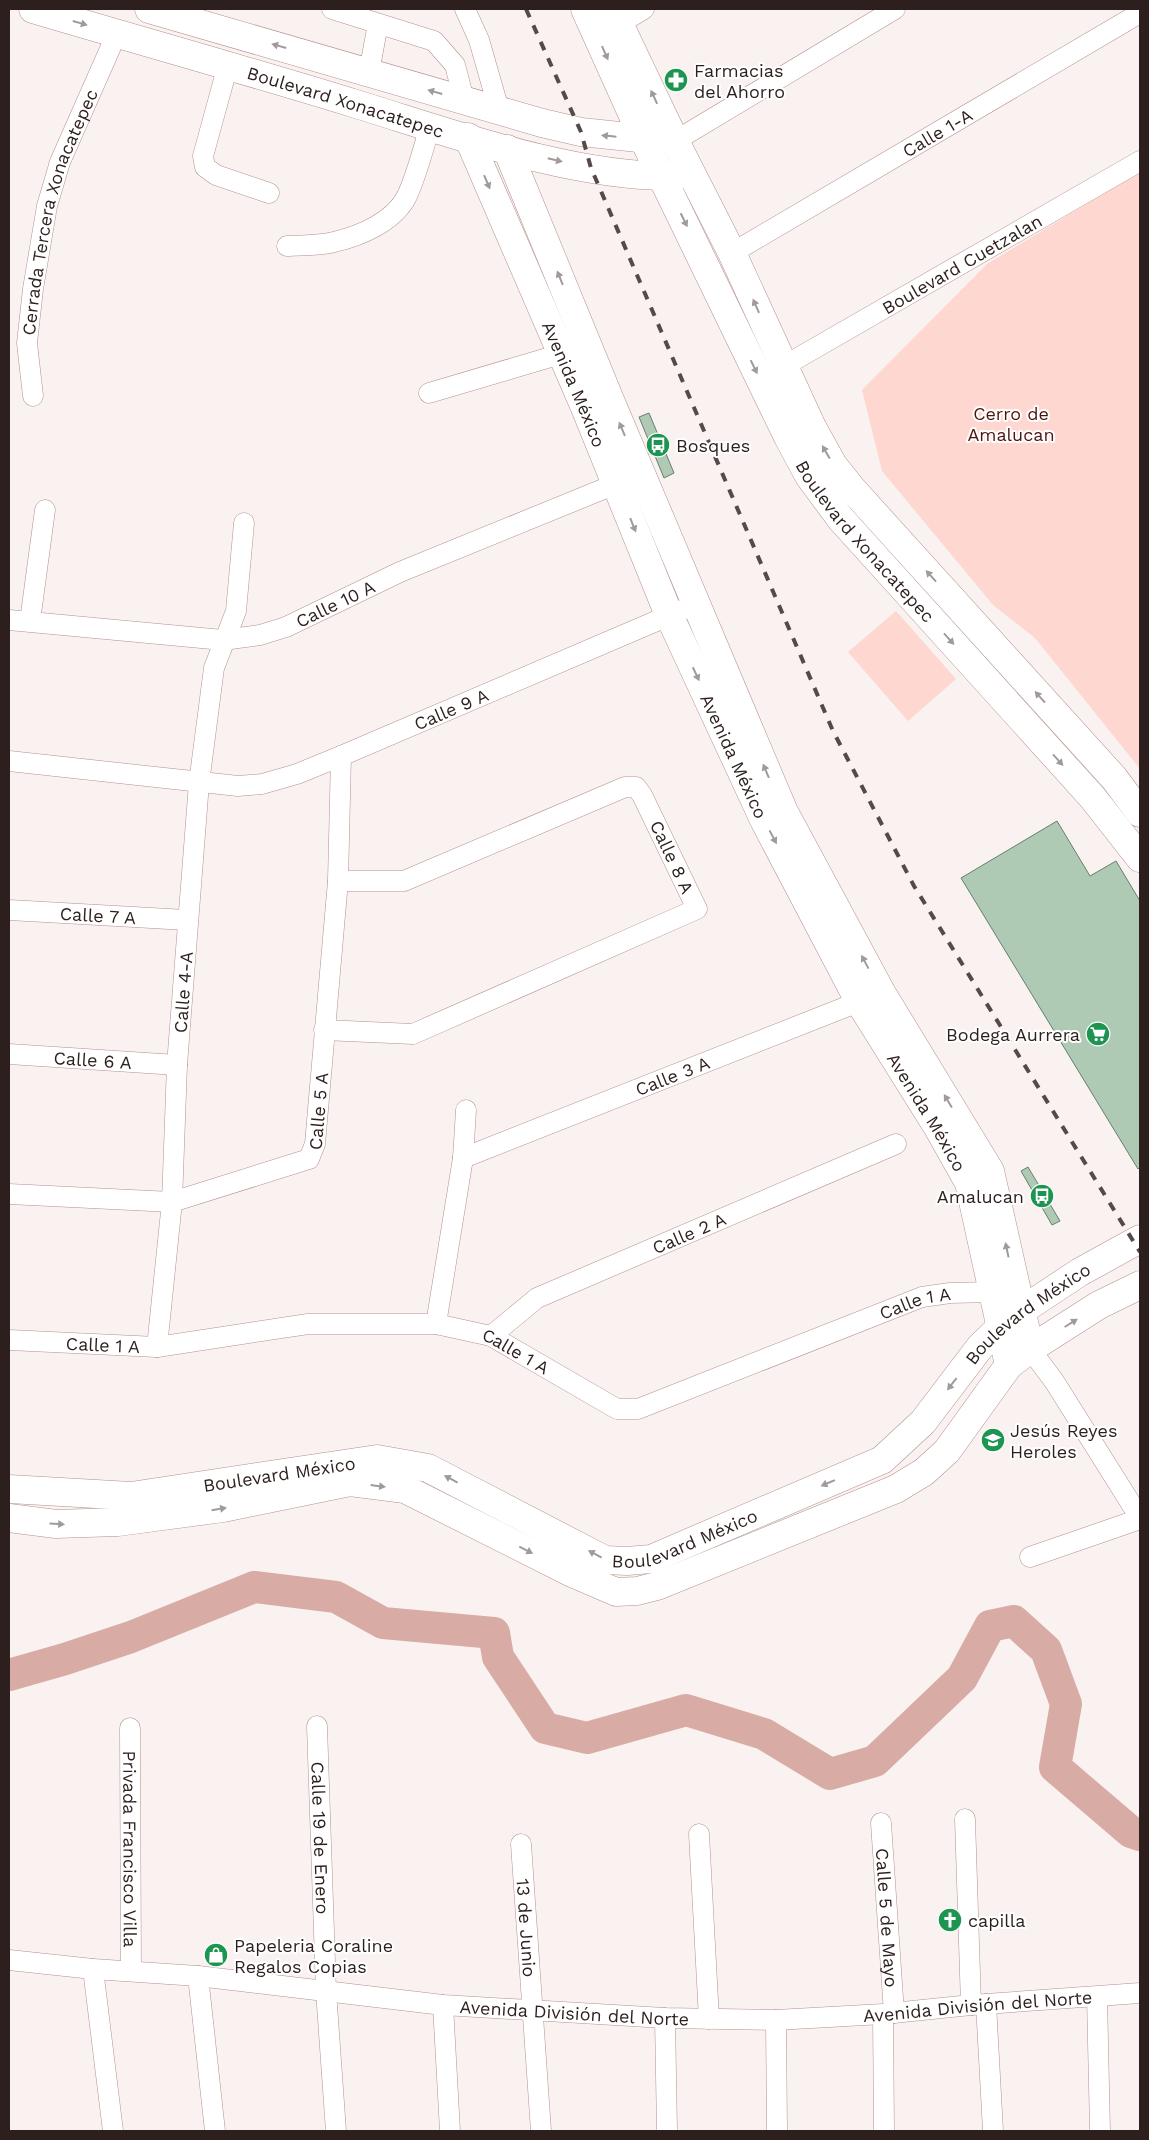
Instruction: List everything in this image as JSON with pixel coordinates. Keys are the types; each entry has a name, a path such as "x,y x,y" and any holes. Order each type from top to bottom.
{"street":[{"name":"Boulevard Xonacatepec","path":"33,9 507,148 591,168 662,176 692,176 732,253 812,427 834,465 853,490 1114,778 1140,813"},
{"name":"Boulevard Xonacatepec","path":"149,9 192,15 369,72 542,123 581,132 644,140 675,141"},
{"path":"332,9 434,42 456,64 464,100"},
{"path":"465,9 479,40 499,110"},
{"path":"585,9 662,176"},
{"path":"644,9 616,16 692,176"},
{"path":"675,141 895,9"},
{"name":"Calle 1-A","path":"732,253 1140,13"},
{"path":"369,72 378,24"},
{"name":"Cerrada Tercera Xonacatepec","path":"33,396 27,343 33,289 47,206 60,162 117,34"},
{"path":"228,65 203,156 205,167 216,175 269,193"},
{"path":"287,246 333,243 381,224 395,214 406,198 414,179 430,126"},
{"name":"Avenida México","path":"468,137 561,354 696,605 784,812 871,997 937,1126 969,1183 1009,1297 1020,1357"},
{"name":"Avenida México","path":"507,148 629,479 669,615 764,820 871,997"},
{"name":"Boulevard Cuetzalan","path":"784,366 1140,161"},
{"name":"Boulevard Xonacatepec","path":"662,176 788,437 810,476 840,518 1093,798 1140,858"},
{"path":"429,393 561,354"},
{"name":"Calle 10 A","path":"9,620 223,640 260,635 286,626 400,572 629,479"},
{"path":"30,621 44,510"},
{"name":"Calle 4-A","path":"157,1347 172,1202 177,1065 199,783 214,668 223,640 236,611 244,523"},
{"name":"Calle 9 A","path":"9,761 199,783 238,786 262,784 297,774 341,756 696,605"},
{"name":"Calle 5 A","path":"9,1194 172,1202 309,1159 315,1144 338,881 341,756"},
{"name":"Calle 8 A","path":"324,1030 413,1034 696,909 642,795 636,787 625,787 404,881 338,881"},
{"name":"Calle 7 A","path":"9,910 187,920"},
{"name":"Calle 3 A","path":"463,1158 871,997"},
{"name":"Calle 6 A","path":"9,1054 177,1065"},
{"path":"436,1324 463,1158 466,1110"},
{"name":"Calle 2 A","path":"491,1336 537,1298 896,1144"},
{"name":"Boulevard México","path":"1009,1297 1080,1272 1140,1238"},
{"name":"Boulevard México","path":"9,1518 56,1524 118,1522 223,1508 350,1482 405,1489 572,1573 616,1592 638,1590 657,1586 903,1485 924,1472 947,1451 1020,1357 1099,1305 1140,1285"},
{"name":"Calle 1 A","path":"9,1340 157,1347 308,1324 436,1324 491,1336 617,1408 638,1409 922,1297 950,1292 1009,1297"},
{"name":"Avenida México","path":"1009,1297 1000,1328 1020,1357"},
{"name":"Boulevard México","path":"9,1489 131,1496 377,1459 428,1468 605,1560 627,1562 651,1559 882,1460 923,1422 980,1347 1000,1328"},
{"path":"1020,1357 1054,1381 1140,1519 1030,1556"},
{"name":"Calle 19 de Enero","path":"317,1726 326,1991 336,2131"},
{"name":"Privada Francisco Villa","path":"130,1728 131,1970"},
{"path":"965,1819 979,2005 993,2131"},
{"name":"Calle 5 de Mayo","path":"881,1823 888,2014 884,2131"},
{"path":"699,1834 708,2019"},
{"name":"13 de Junio","path":"521,1844 542,2131"},
{"name":"Avenida División del Norte","path":"9,1960 93,1969 131,1970 198,1976 443,2005 665,2018 776,2020 888,2014 1140,1993"},
{"path":"93,1969 113,2131"},
{"path":"198,1976 215,2131"},
{"path":"1097,1997 1100,2131"},
{"path":"443,2005 450,2131"},
{"path":"665,2018 667,2131"},
{"path":"776,2020 777,2131"}],"green space":[{"name":"Cerro de Amalucan","path":"1140,172 1140,769 1035,638 993,605 882,471 862,390 987,264"},
{"path":"896,611 956,679 908,721 848,652"}],"building":[{"path":"649,413 674,473 664,478 639,417"},
{"name":"Bodega Aurrera","path":"1057,821 1090,876 1116,861 1140,901 1140,1167 1138,1169 961,878"},
{"path":"1028,1167 1060,1221 1052,1225 1021,1171"}],"waterway":[{"path":"9,1675 131,1637 254,1587 336,1597 383,1623 494,1633 498,1657 545,1728 587,1738 686,1710 764,1734 830,1774 875,1761 962,1678 990,1626 1014,1621 1046,1650 1066,1704 1055,1767 1131,1832 1140,1835"}],"railway":[{"path":"526,9 581,132 591,168 833,731 914,886 1140,1252"}],"place":[{"name":"Farmacias del Ahorro","path":"676,80"},
{"name":"Bosques","path":"658,445"},
{"name":"Bodega Aurrera","path":"1098,1034"},
{"name":"Amalucan","path":"1042,1196"},
{"name":"Jesús Reyes Heroles","path":"993,1440"},
{"name":"capilla","path":"950,1920"},
{"name":"Papeleria Coraline Regalos Copias","path":"216,1955"}]}
